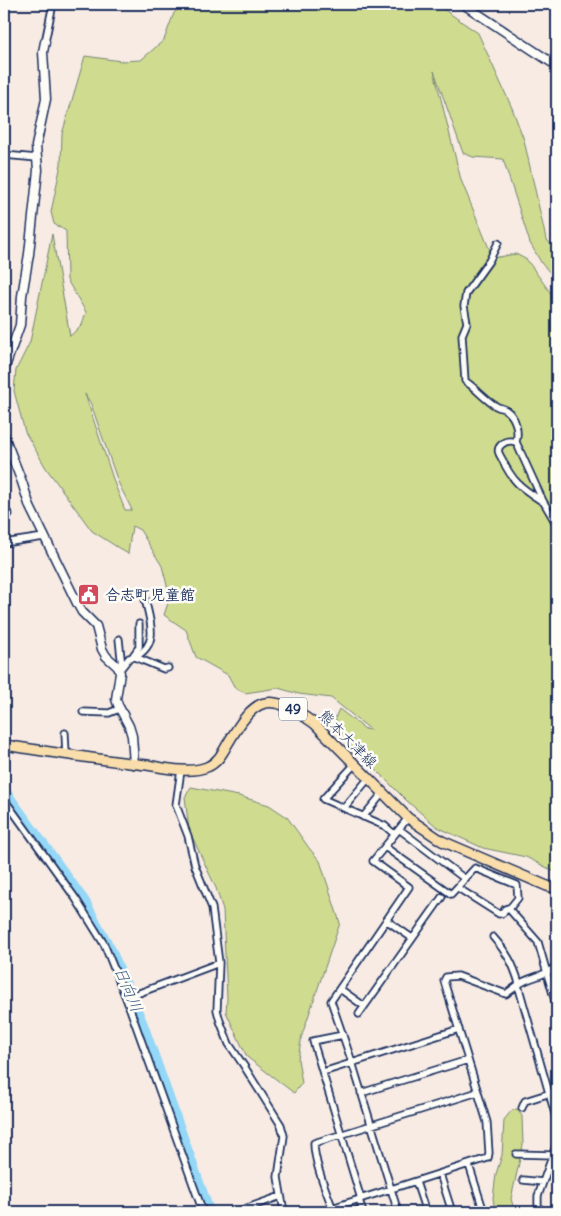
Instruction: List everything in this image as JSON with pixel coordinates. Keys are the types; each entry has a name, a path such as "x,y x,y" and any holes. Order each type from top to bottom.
{"main road":[{"name":"熊本大津線","path":"4,745 180,770 199,770 213,764 220,757 245,716 252,709 260,705 280,703 309,720 408,818 450,845 547,886 557,888"}],"street":[{"path":"4,370 20,325 38,170 36,146 46,99 43,52 53,4"},
{"path":"463,4 557,66"},
{"path":"4,155 37,158"},
{"path":"498,243 489,261 466,293 464,306 466,323 462,334 465,381 475,387 496,406 505,409 514,417 516,442 557,525"},
{"path":"4,436 30,507 79,608 96,626 102,649 106,656 121,668"},
{"path":"516,442 509,441 502,444 498,448 498,452 510,476 521,487 544,502"},
{"path":"4,543 44,537"},
{"path":"121,668 129,658 146,650 150,640 150,621 144,599"},
{"path":"134,657 139,646 139,624"},
{"path":"119,638 121,668 116,699 132,736 134,764"},
{"path":"134,657 164,669 168,668"},
{"path":"82,712 109,713 119,709"},
{"path":"65,733 66,754"},
{"path":"354,764 323,799 396,831 465,879"},
{"path":"180,770 176,805 188,836 195,866 212,908 219,963 217,1010 223,1032 229,1044 281,1125 284,1136 278,1177 284,1212"},
{"path":"344,808 368,779"},
{"path":"363,817 382,794"},
{"path":"4,799 76,898 104,944 126,998 203,1212"},
{"path":"398,1212 352,1062 331,1001 409,887 373,861 408,818"},
{"path":"385,846 450,894 458,888 475,868 517,885 518,898 509,909 505,909 499,914 458,888"},
{"path":"359,1014 442,897"},
{"path":"509,909 538,942 557,1008"},
{"path":"386,920 412,938"},
{"path":"493,937 507,953 514,965 557,1121"},
{"path":"126,998 219,963"},
{"path":"318,1212 333,1210 360,1199 488,1158 490,1153 487,1122 444,981 446,977 458,976 506,994 519,984 546,972 557,964"},
{"path":"340,989 364,1006"},
{"path":"323,1072 459,1029"},
{"path":"343,1035 313,1041 342,1134 363,1212"},
{"path":"361,1093 468,1060"},
{"path":"522,1108 525,1100 557,1091"},
{"path":"333,1210 314,1150 314,1143 478,1092"},
{"path":"538,1212 538,1196 557,1143"},
{"path":"516,1154 553,1155"},
{"path":"469,1165 484,1212"},
{"path":"440,1174 452,1212"},
{"path":"523,1180 543,1182"},
{"path":"416,1182 426,1212"},
{"path":"236,1212 281,1196"}],"green space":[{"path":"183,4 436,4 478,33 512,108 524,140 546,239 557,251 557,280 542,264 530,243 503,159 473,157 463,153 434,71 461,180 493,258 516,254 527,260 552,295 557,299 557,873 526,857 483,848 437,827 352,749 335,718 339,709 365,729 371,730 331,698 299,694 278,688 245,693 235,688 228,675 196,657 186,630 164,615 170,597 162,566 140,530 132,526 128,554 92,531 46,468 25,432 14,391 16,370 30,342 52,234 70,336 82,325 86,312 67,280 66,231 54,224 51,212 61,164 62,134 85,56 121,61 141,60 164,40 174,13","holes":["85,394 91,404 118,482 132,510 125,510"]},
{"path":"191,787 239,796 269,805 287,817 320,861 340,923 302,1035 298,1059 302,1083 294,1093 247,1057 226,1012 223,910 216,888 189,830 185,797"},
{"path":"517,1109 522,1116 523,1145 511,1199 515,1212 495,1212 493,1198 496,1174 502,1155 504,1120 512,1110"}],"waterway":[{"name":"日向川","path":"4,789 85,901 112,951 143,1023 210,1212"}],"place":[{"name":"合志町児童館","path":"89,595"}]}
